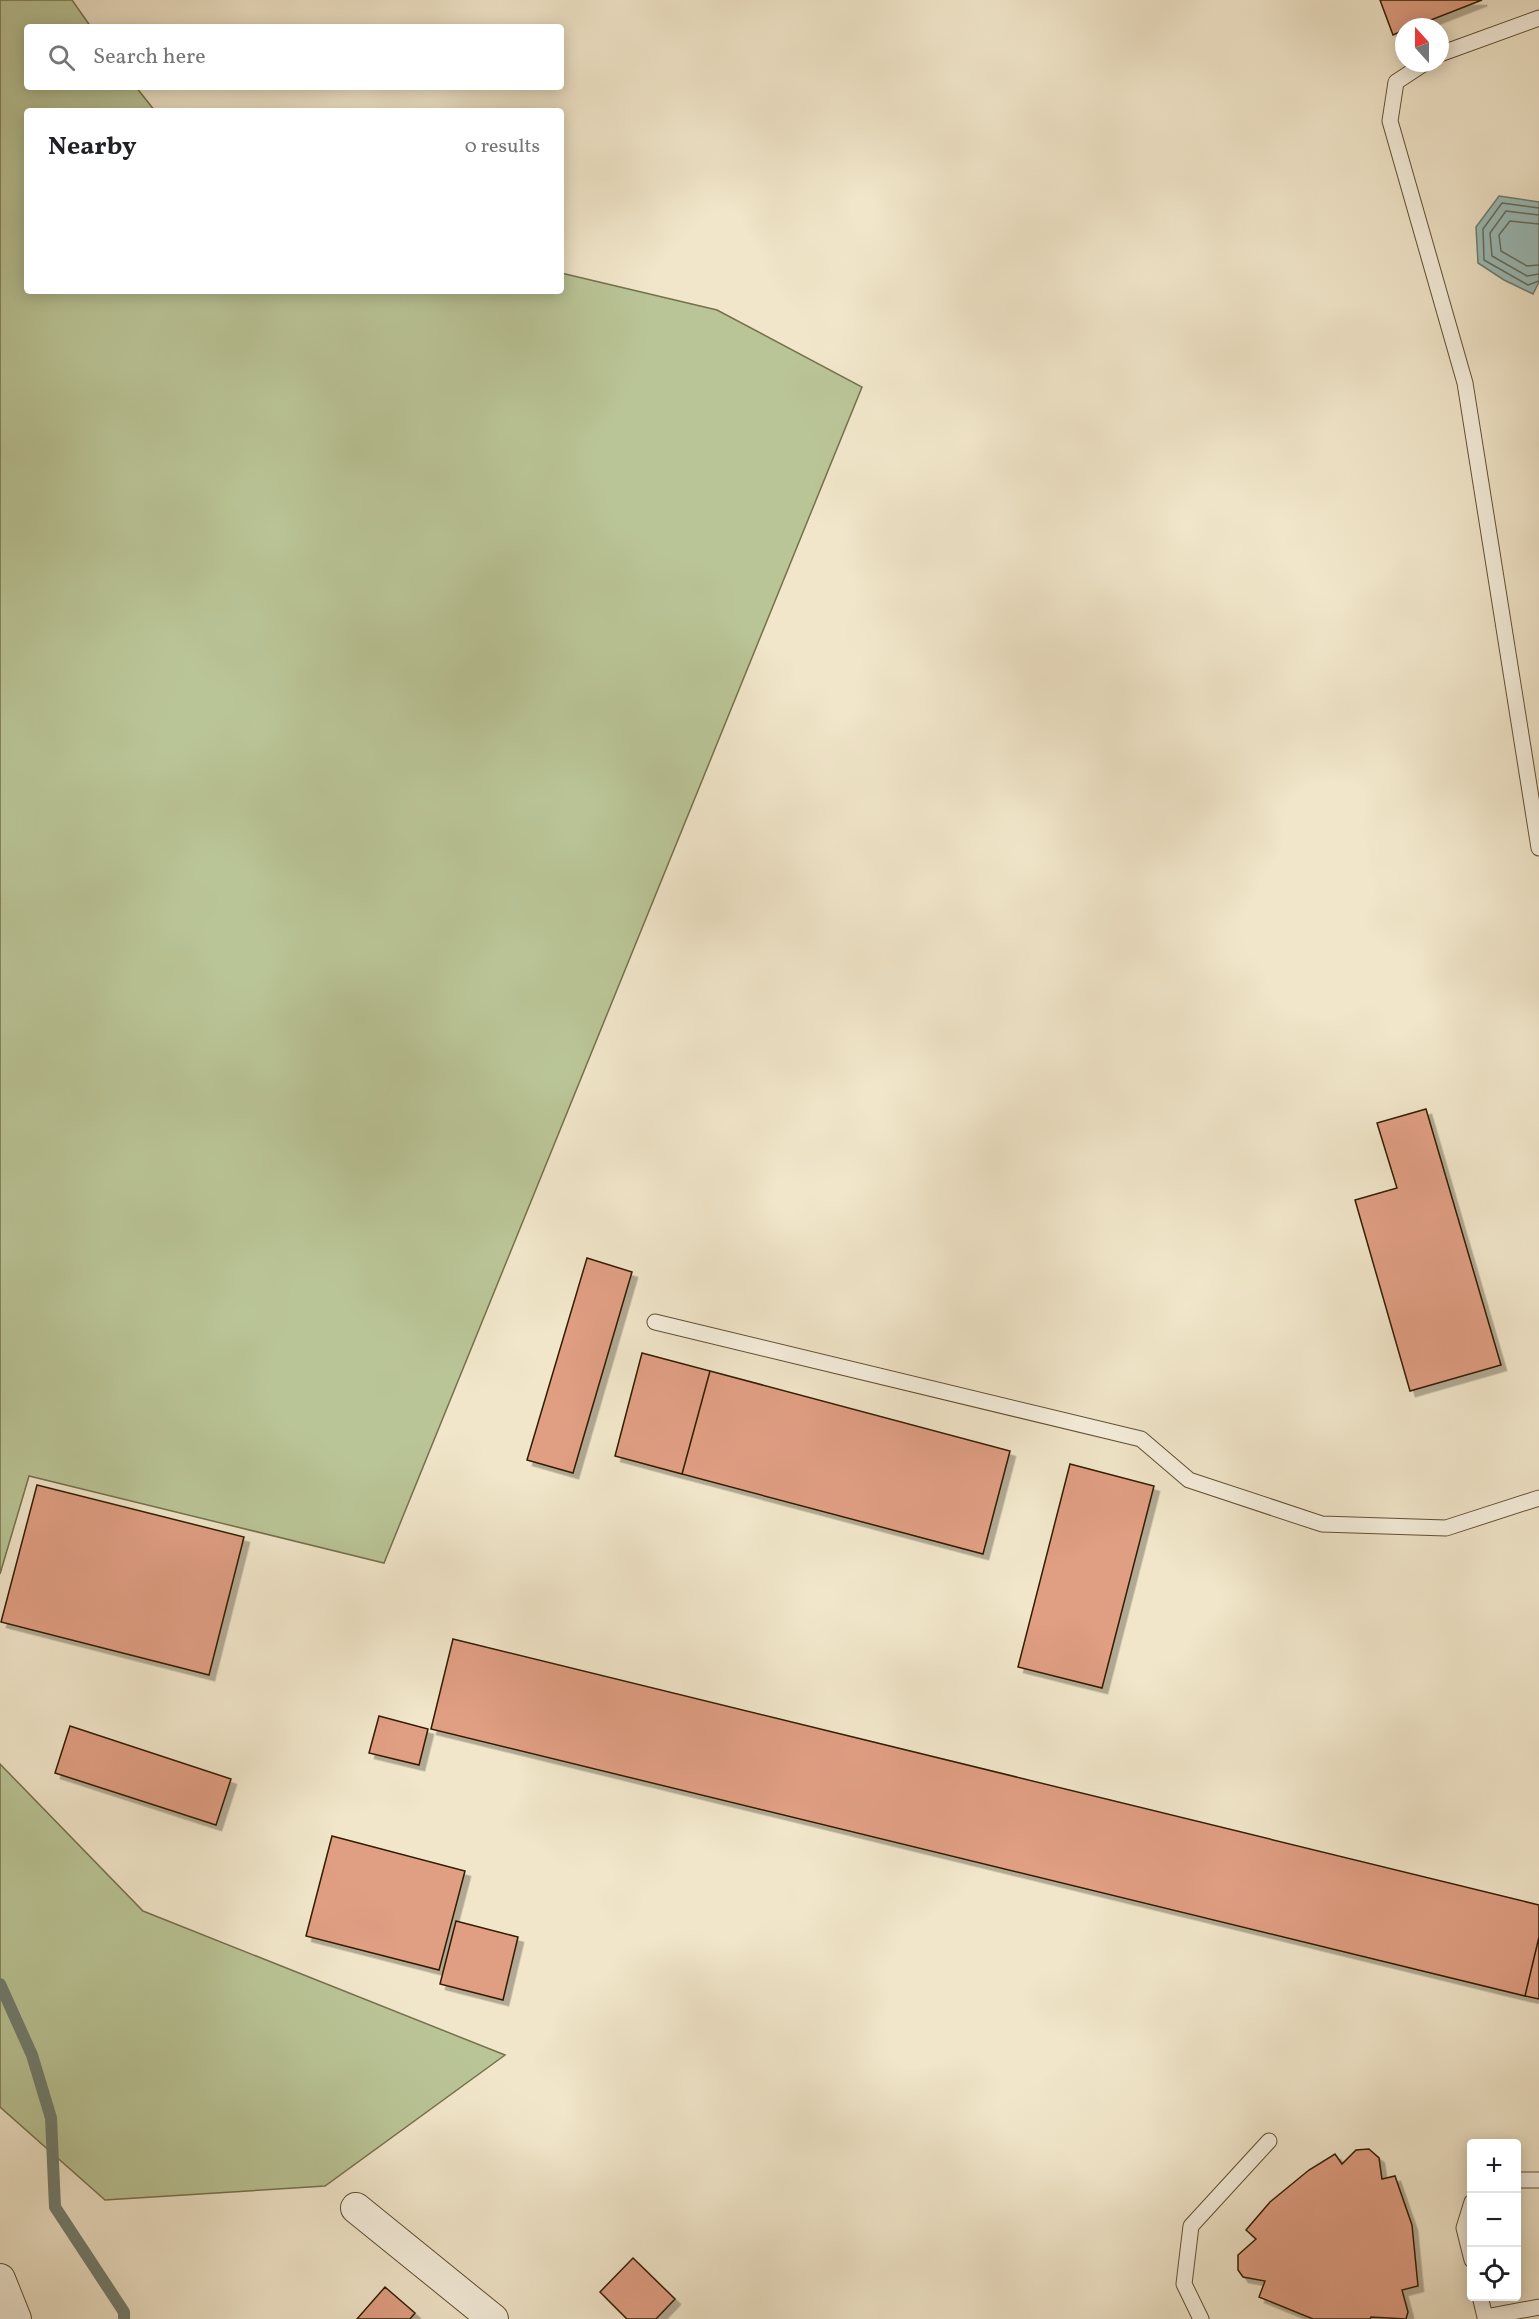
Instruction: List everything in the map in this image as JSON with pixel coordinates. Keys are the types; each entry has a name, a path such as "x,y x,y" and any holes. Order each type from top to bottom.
{"street":[{"path":"356,2208 493,2319"},
{"path":"0,2279 16,2319"}],"lane":[{"path":"1449,51 1539,18"},
{"path":"1411,72 1396,82 1390,121 1465,382 1539,848"},
{"path":"655,1322 1142,1439 1189,1480 1322,1524 1446,1528 1539,1498"},
{"path":"1201,2319 1184,2284 1191,2226 1269,2141"},
{"path":"1521,2180 1539,2180"},
{"path":"1467,2218 1464,2228 1467,2240"},
{"path":"1481,2301 1484,2318 1539,2307"}],"green space":[{"path":"0,0 72,0 89,24 24,24 24,90 138,90 153,108 24,108 24,294 564,294 564,274 717,310 862,387 384,1563 29,1476 0,1574"},
{"path":"0,1764 143,1911 505,2055 325,2186 105,2200 0,2107"}],"water":[{"path":"1499,196 1539,202 1539,282 1533,294 1504,280 1478,263 1476,227"}],"building":[{"path":"1380,0 1482,0 1436,18 1395,18 1395,34 1393,35"},
{"path":"1426,1109 1501,1365 1410,1391 1355,1200 1397,1188 1377,1123"},
{"path":"587,1258 632,1272 573,1473 527,1460"},
{"path":"642,1353 710,1371 682,1474 615,1456"},
{"path":"710,1371 1010,1451 983,1554 682,1474"},
{"path":"1070,1464 1154,1486 1102,1688 1018,1667"},
{"path":"37,1485 244,1537 209,1675 1,1622"},
{"path":"453,1639 1539,1905 1539,1937 1525,1996 431,1729"},
{"path":"379,1716 428,1729 419,1765 369,1753"},
{"path":"70,1726 231,1779 216,1825 55,1773"},
{"path":"332,1836 465,1871 439,1970 306,1936"},
{"path":"456,1921 518,1937 503,2000 440,1984"},
{"path":"1539,1937 1539,1999 1525,1996"},
{"path":"1369,2149 1379,2158 1382,2179 1395,2176 1412,2225 1418,2286 1402,2290 1408,2312 1406,2319 1371,2317 1370,2319 1313,2319 1259,2297 1265,2281 1243,2277 1238,2270 1238,2255 1256,2239 1246,2230 1270,2202 1309,2170 1335,2154 1342,2164 1356,2150"},
{"path":"633,2258 675,2299 656,2319 627,2319 600,2292"},
{"path":"385,2287 415,2313 410,2319 357,2319"}],"waterway":[{"path":"0,1984 32,2055 51,2118 55,2207 124,2312 124,2319"}]}
